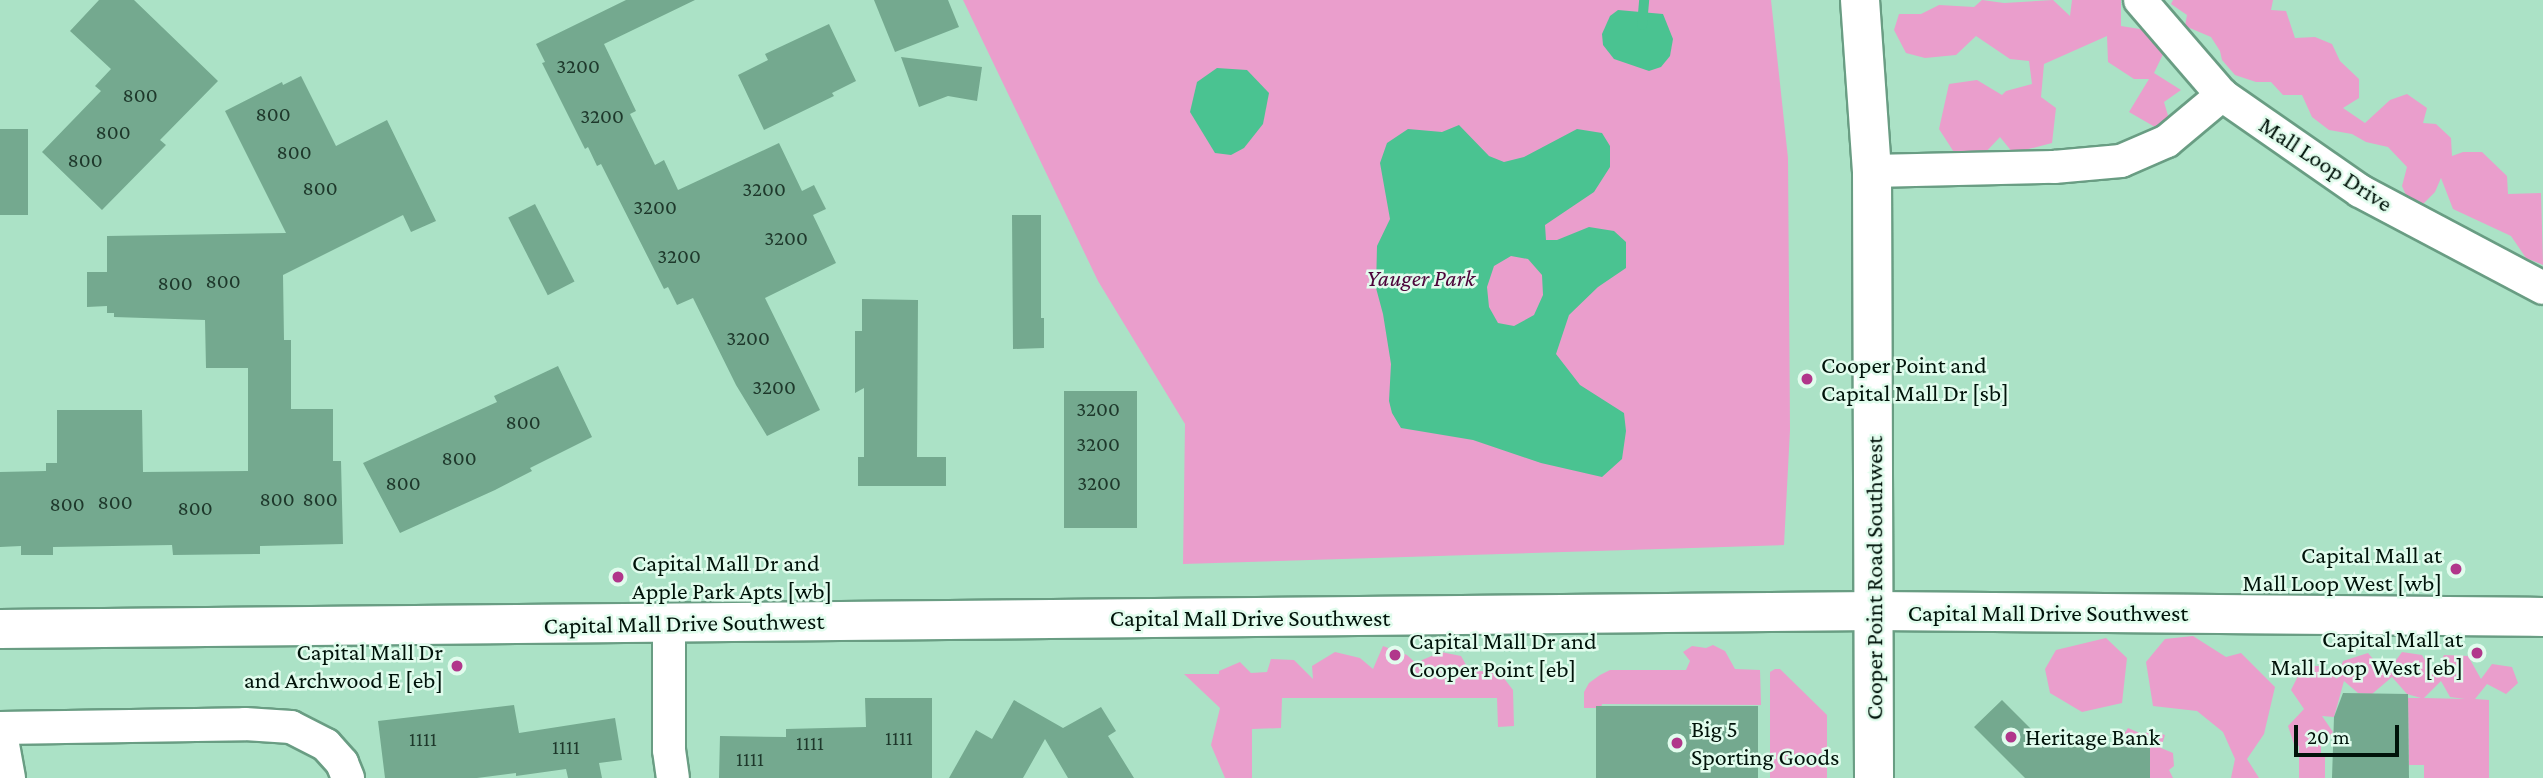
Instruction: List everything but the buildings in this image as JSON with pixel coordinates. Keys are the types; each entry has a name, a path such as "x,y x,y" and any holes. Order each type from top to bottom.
{"street":[{"name":"Cooper Point Road Southwest","path":"1860,0 1872,171 1874,778"},
{"name":"Mall Loop Drive","path":"2140,0 2222,95 2360,191 2543,288"},
{"path":"1872,171 2054,167 2121,161 2167,141 2222,95"},
{"name":"Capital Mall Drive Southwest","path":"0,629 1874,611 2543,617"},
{"path":"669,623 669,750 673,778"},
{"path":"9,778 0,728 245,724 291,727 326,745 342,763 348,778"}],"green space":[{"name":"Yauger Park","path":"963,0 1771,0 1788,158 1790,430 1784,545 1183,564 1185,424 1098,281"},
{"path":"1982,0 2004,3 2053,0 2070,16 2072,0 2121,0 2121,26 2146,30 2166,48 2154,73 2181,90 2164,102 2169,119 2155,127 2129,112 2149,79 2134,79 2108,62 2107,36 2044,64 2041,97 2056,108 2052,143 2013,153 2000,137 1982,156 1959,160 1939,129 1949,84 1977,80 2002,95 2006,91 2032,84 2029,61 2010,59 1976,36 1956,55 1925,58 1906,53 1894,30 1899,14 1921,14 1939,5 1974,7"},
{"path":"2173,0 2273,0 2271,10 2286,11 2295,38 2315,37 2332,44 2340,61 2359,79 2359,98 2343,108 2365,123 2390,100 2407,94 2427,108 2423,123 2436,124 2451,138 2452,156 2463,152 2482,152 2507,176 2508,194 2541,193 2543,265 2526,258 2511,236 2453,209 2441,178 2435,192 2422,205 2409,202 2402,186 2407,167 2388,147 2366,142 2352,134 2329,130 2312,117 2302,95 2283,95 2271,82 2256,82 2235,75 2222,60 2211,37 2185,26 2187,15 2171,4"},
{"path":"2193,636 2226,657 2241,653 2275,687 2264,734 2247,759 2259,778 2231,778 2235,759 2223,732 2197,711 2153,706 2146,662 2165,639"},
{"path":"2106,638 2127,658 2122,703 2082,712 2050,693 2045,669 2056,650"},
{"path":"1713,645 1725,651 1735,669 1760,670 1761,705 1602,704 1601,708 1584,708 1584,692 1589,683 1610,670 1686,670 1690,661 1683,652 1692,646 1706,648"},
{"path":"1383,646 1407,655 1419,666 1422,660 1441,652 1461,656 1469,670 1491,672 1503,677 1513,690 1514,726 1498,727 1497,698 1282,698 1281,728 1252,729 1252,778 1225,778 1211,745 1220,708 1184,674 1219,674 1219,671 1240,662 1251,673 1267,672 1271,659 1294,660 1313,679 1312,666 1335,652 1360,658 1373,669"},
{"path":"2402,652 2422,655 2434,676 2444,655 2468,656 2481,679 2492,664 2512,667 2518,683 2506,694 2487,684 2475,699 2489,700 2489,778 2424,778 2424,765 2409,765 2408,698 2421,698 2407,694 2392,677 2372,694 2358,693 2344,681 2334,717 2322,716 2333,732 2321,745 2321,754 2325,755 2325,778 2299,778 2299,746 2294,744 2288,726 2304,709 2291,690 2303,666 2321,666 2337,679 2343,661 2368,653 2386,674","holes":["2441,681 2450,697 2465,699 2424,698"]},
{"path":"1780,669 1827,715 1827,778 1770,778 1770,672"},
{"path":"2128,728 2142,734 2151,731 2165,735 2161,748 2173,753 2174,766 2169,770 2173,778 2150,778 2120,740"}],"shaded area":[{"path":"1618,10 1663,14 1673,39 1670,56 1661,67 1649,71 1614,59 1603,45 1602,34 1610,16"},
{"path":"1217,68 1247,70 1269,93 1263,124 1244,148 1231,155 1215,153 1190,112 1197,82"},
{"path":"1459,125 1489,156 1504,162 1524,157 1577,129 1602,133 1610,146 1610,167 1594,192 1545,225 1546,240 1557,240 1589,227 1614,231 1626,242 1626,268 1598,287 1569,315 1556,354 1580,385 1624,413 1626,431 1622,459 1602,477 1541,463 1473,440 1401,428 1392,413 1389,401 1391,364 1376,288 1377,246 1390,219 1380,163 1387,143 1408,129 1442,132","holes":["1511,256 1528,259 1542,275 1543,295 1534,315 1514,326 1498,323 1489,307 1487,287 1494,266"]}],"waterway":[{"path":"1642,25 1644,0"}],"place":[{"name":"Cooper Point and Capital Mall Dr [sb]","path":"1807,379"},
{"name":"Capital Mall at Mall Loop West [wb]","path":"2456,569"},
{"name":"Capital Mall Dr and Apple Park Apts [wb]","path":"618,577"},
{"name":"Capital Mall at Mall Loop West [eb]","path":"2477,653"},
{"name":"Capital Mall Dr and Cooper Point [eb]","path":"1395,655"},
{"name":"Capital Mall Dr and Archwood E [eb]","path":"457,666"},
{"name":"Heritage Bank","path":"2011,737"},
{"name":"Big 5 Sporting Goods","path":"1677,743"}]}
